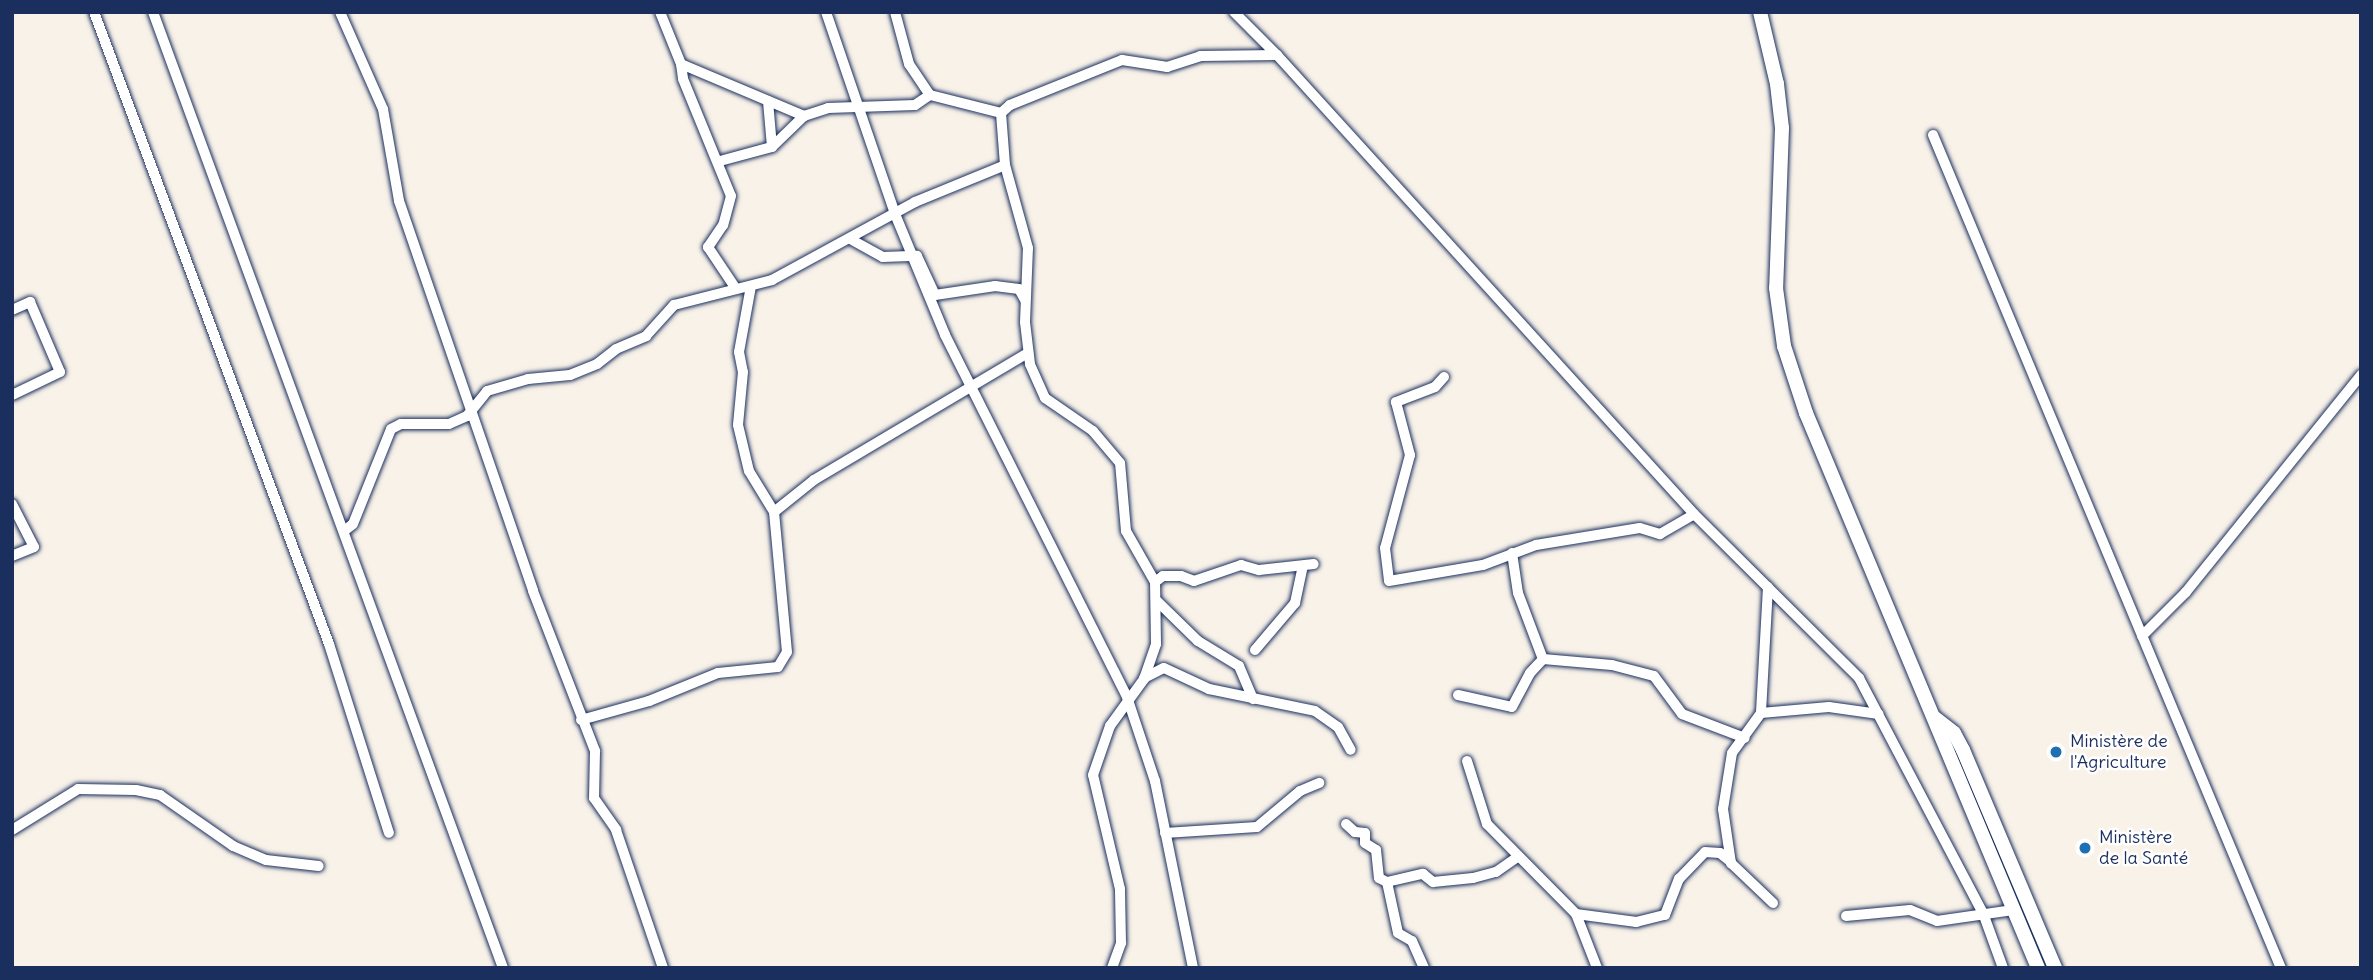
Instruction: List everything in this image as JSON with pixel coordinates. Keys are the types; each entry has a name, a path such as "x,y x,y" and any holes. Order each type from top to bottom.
{"main road":[{"path":"1760,12 1777,84 1782,128 1776,288 1784,346 1806,414 2038,968"},
{"path":"1934,717 1954,733 1963,750 2055,968"}],"street":[{"path":"94,12 330,643 389,833"},
{"path":"153,12 503,968"},
{"path":"340,12 383,109 399,201 473,408 533,592 595,751 594,798 616,830 663,968"},
{"path":"660,12 681,64 690,99 720,162 731,196 723,225 708,247 736,289"},
{"path":"826,12 895,214 969,387 1127,697 1155,782 1193,968"},
{"path":"895,12 909,64 930,94 1001,113"},
{"path":"1234,12 1278,55 1694,514 1859,678 1983,913 2003,968"},
{"path":"1001,113 1010,105 1122,60 1167,67 1200,56 1278,55"},
{"path":"681,64 804,116 859,106 915,104 930,94"},
{"path":"768,101 772,147"},
{"path":"1001,113 1005,165 1027,239 1028,353 1040,392 1093,431 1120,463 1126,531 1155,582 1156,644 1144,679"},
{"path":"720,162 772,147 804,116"},
{"path":"1933,135 2281,968"},
{"path":"344,531 353,524 391,429 401,424 449,424 473,408 487,391 528,379 570,375 597,364 646,336 674,305 751,286 852,240 895,214 1005,165"},
{"path":"852,240 883,257 911,254 921,260 934,295 995,286 1019,289 1026,300"},
{"path":"581,720 649,701 718,673 778,667 787,652 774,512 749,471 737,425 743,372 739,352 751,286"},
{"path":"12,310 30,302 60,372 12,394"},
{"path":"774,512 814,480 1028,353"},
{"path":"2142,636 2186,592 2361,375"},
{"path":"1444,377 1435,387 1396,402 1409,456 1385,548 1389,581 1483,565 1536,545 1640,528 1660,534 1694,514"},
{"path":"12,504 34,547 12,556"},
{"path":"1512,554 1518,593 1544,659"},
{"path":"1155,582 1172,576 1194,581 1241,565 1259,570 1314,564"},
{"path":"1255,650 1295,603 1303,566"},
{"path":"1731,863 1723,809 1732,753 1761,713 1768,587"},
{"path":"1157,601 1198,641 1239,666 1253,699"},
{"path":"1458,695 1512,707 1530,673 1544,659"},
{"path":"1544,659 1612,665 1654,676 1682,714 1745,738"},
{"path":"1112,968 1121,943 1121,889 1093,775 1101,745 1127,697 1144,679 1164,668 1189,682 1253,699 1315,711 1338,727 1351,750"},
{"path":"1761,713 1829,707 1880,714"},
{"path":"1467,761 1487,824 1516,858 1576,914 1597,968"},
{"path":"1166,833 1257,827 1300,791 1319,783"},
{"path":"12,830 78,789 136,790 160,795 233,846 266,860 319,866"},
{"path":"1346,824 1355,832 1365,833 1365,843 1376,850 1379,878 1387,882 1423,874 1433,882 1473,878 1496,872 1516,858"},
{"path":"1576,914 1636,922 1665,915 1679,880 1705,852 1720,853 1773,903"},
{"path":"1387,882 1398,933 1412,941 1424,968"},
{"path":"1846,916 1910,910 1937,920 2013,910"}],"place":[{"name":"Ministère de l'Agriculture","path":"2056,752"},
{"name":"Ministère de la Santé","path":"2085,848"}]}
